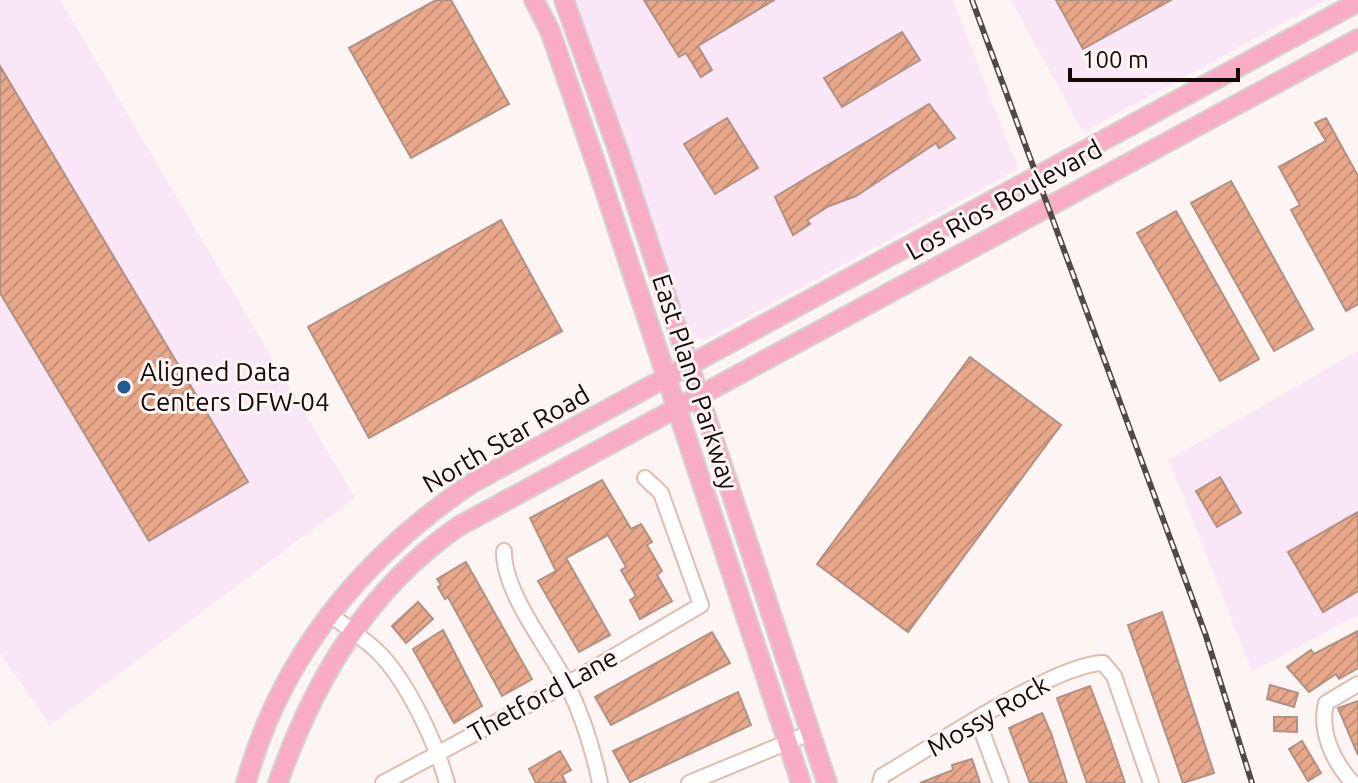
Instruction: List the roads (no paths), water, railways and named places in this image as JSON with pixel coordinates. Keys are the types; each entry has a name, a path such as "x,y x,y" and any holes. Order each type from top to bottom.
{"main road":[{"name":"East Plano Parkway","path":"534,0 550,31 595,161 801,783"},
{"name":"East Plano Parkway","path":"564,0 619,153 827,783"},
{"name":"Los Rios Boulevard","path":"690,367 1217,78 1355,10"},
{"name":"Los Rios Boulevard","path":"676,408 1358,39"},
{"path":"1217,78 1232,105"},
{"path":"595,161 619,153"},
{"path":"872,266 886,295"},
{"name":"North Star Road","path":"246,783 289,675 329,614 372,563 442,503 472,483 690,367"},
{"name":"North Star Road","path":"278,783 325,672 353,631 406,569 459,526 676,408"},
{"path":"442,503 459,526"},
{"path":"729,566 752,558"}],"street":[{"name":"Thetford Lane","path":"383,783 567,684 701,605 661,493 645,478"},
{"path":"504,551 507,578 567,684 591,742 600,783"},
{"path":"329,614 353,631 393,670 438,753 447,783"},
{"name":"Mossy Rock","path":"880,783 882,776 1048,680 1088,663 1103,663 1114,676 1151,783"},
{"path":"1353,783 1327,740 1323,715 1326,703 1358,684"},
{"path":"978,721 1001,783"},
{"path":"689,783 810,733"}],"railway":[{"path":"972,0 1206,636 1252,783"}],"place":[{"name":"Aligned Data Centers DFW-04","path":"124,387"}]}
